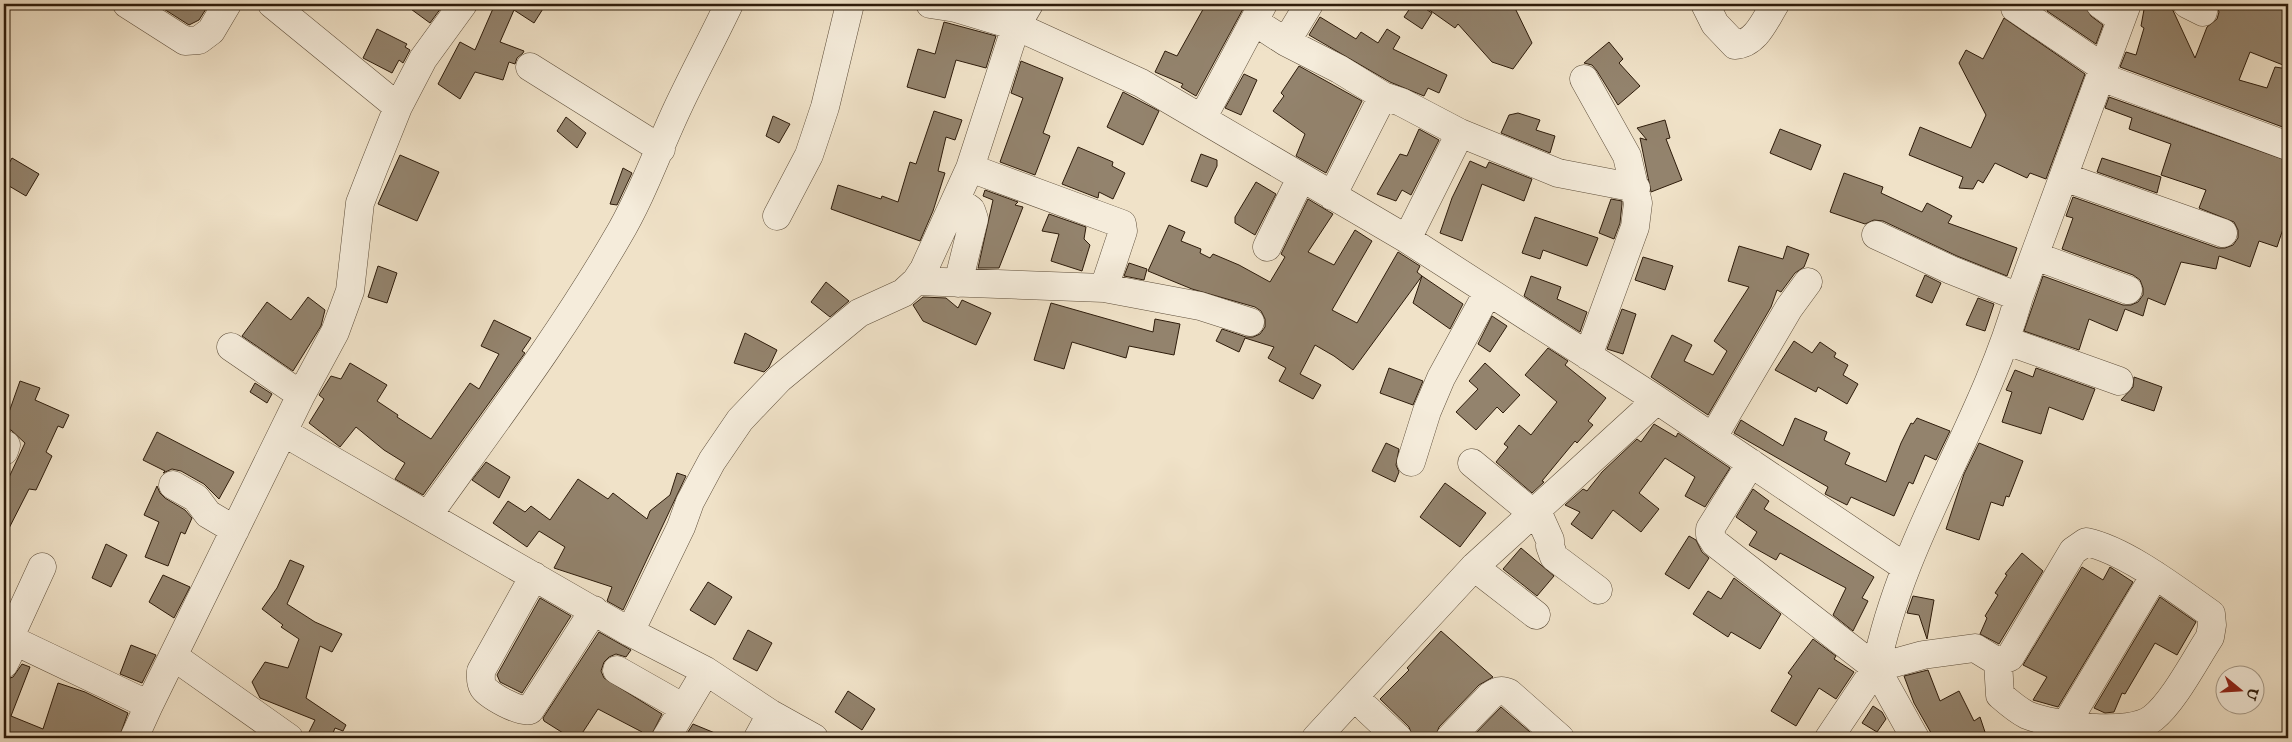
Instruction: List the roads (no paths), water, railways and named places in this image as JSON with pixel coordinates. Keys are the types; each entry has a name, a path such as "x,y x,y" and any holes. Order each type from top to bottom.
{"street":[{"path":"127,4 184,41 199,40 211,31 227,4"},
{"path":"272,4 398,107"},
{"path":"134,738 148,705 234,530 301,395 335,332 350,291 360,202 398,107 423,59 463,4"},
{"path":"429,514 590,282 634,206 678,107 729,4"},
{"path":"777,216 809,155 820,123 850,4"},
{"path":"930,4 1023,15 1407,239 1657,400 1905,567"},
{"path":"1286,42 1308,4"},
{"path":"1705,4 1715,24 1735,45 1745,44 1753,38 1775,4"},
{"path":"2015,8 2103,72 2288,146"},
{"path":"1829,738 1876,668 1884,630 1905,567 2007,341 2019,297 2103,72 2116,9"},
{"path":"1202,119 1259,13 1286,42 1339,69 1383,96 1401,102 1460,133 1558,173 1636,188"},
{"path":"630,632 681,527 690,502 712,461 740,420 778,378 859,313 902,293 916,281 924,269 970,168 1023,15"},
{"path":"530,67 661,148"},
{"path":"1584,79 1627,156 1638,203 1635,227 1588,356"},
{"path":"1332,196 1383,96"},
{"path":"1407,239 1460,133"},
{"path":"970,168 1122,224 1123,231 1104,288"},
{"path":"2064,177 2223,232"},
{"path":"1267,247 1301,178"},
{"path":"956,199 971,210 974,218 958,282"},
{"path":"1876,235 1951,270 2019,297"},
{"path":"2035,256 2128,290"},
{"path":"916,281 1104,288 1200,306 1250,322"},
{"path":"1713,438 1789,308 1808,282"},
{"path":"1411,462 1427,410 1441,378 1488,292"},
{"path":"2007,341 2119,381"},
{"path":"231,347 301,395"},
{"path":"1316,738 1474,567 1657,400"},
{"path":"283,432 429,514 630,632 706,671 771,714 814,738"},
{"path":"1472,462 1541,520 1554,557 1598,590"},
{"path":"1751,463 1710,529 1710,536 1715,543 1876,668 1915,738"},
{"path":"173,485 196,498 208,514 234,530"},
{"path":"1876,668 1923,655 1975,648 1984,651 1998,662 2000,695 2026,714 2066,724 2113,728 2146,723 2162,710 2210,637 2211,614 2155,574 2098,545 2086,542 2073,551 2010,657 1998,662"},
{"path":"42,567 8,645 148,705"},
{"path":"1474,567 1536,615"},
{"path":"2066,724 2155,574"},
{"path":"534,576 481,671 480,682 484,689 503,702 525,711 530,710 594,610"},
{"path":"1340,738 1420,650"},
{"path":"173,656 289,738"},
{"path":"616,670 684,708"},
{"path":"666,738 706,671"},
{"path":"1450,738 1490,696 1497,691 1503,690 1509,693 1560,738"},
{"path":"1366,709 1398,738"},
{"path":"758,738 771,714"}]}
